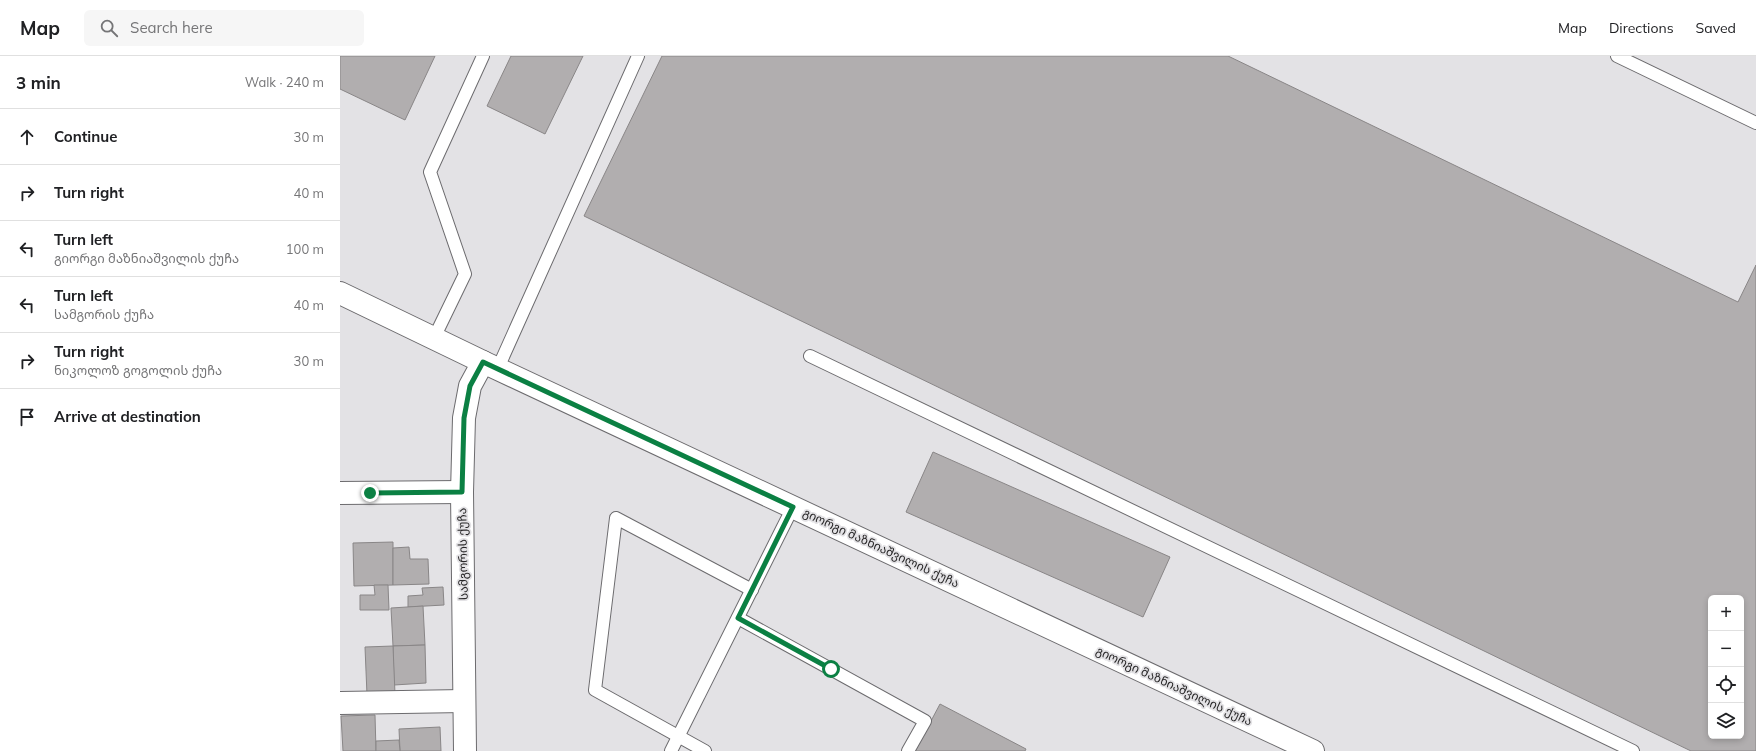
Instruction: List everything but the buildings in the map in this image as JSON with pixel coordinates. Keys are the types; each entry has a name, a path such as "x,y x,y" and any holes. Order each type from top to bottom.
{"street":[{"name":"გიორგი მაზნიაშვილის ქუჩა","path":"340,293 1313,751"},
{"name":"სამგორის ქუჩა","path":"465,751 462,492 464,418 470,386 491,365"},
{"path":"340,493 462,492"},
{"path":"340,703 464,701"}],"lane":[{"path":"434,338 465,274 430,172 483,56"},
{"path":"491,365 638,56"},
{"path":"1617,56 1756,123"},
{"path":"810,356 1633,751"},
{"path":"671,751 793,507"},
{"path":"705,751 595,690 616,518 752,590"},
{"path":"738,618 925,721 908,751"}],"route":[{"path":"370,493 462,492 464,418 470,386 483,362 512,374 793,507 738,618 831,669"}]}
